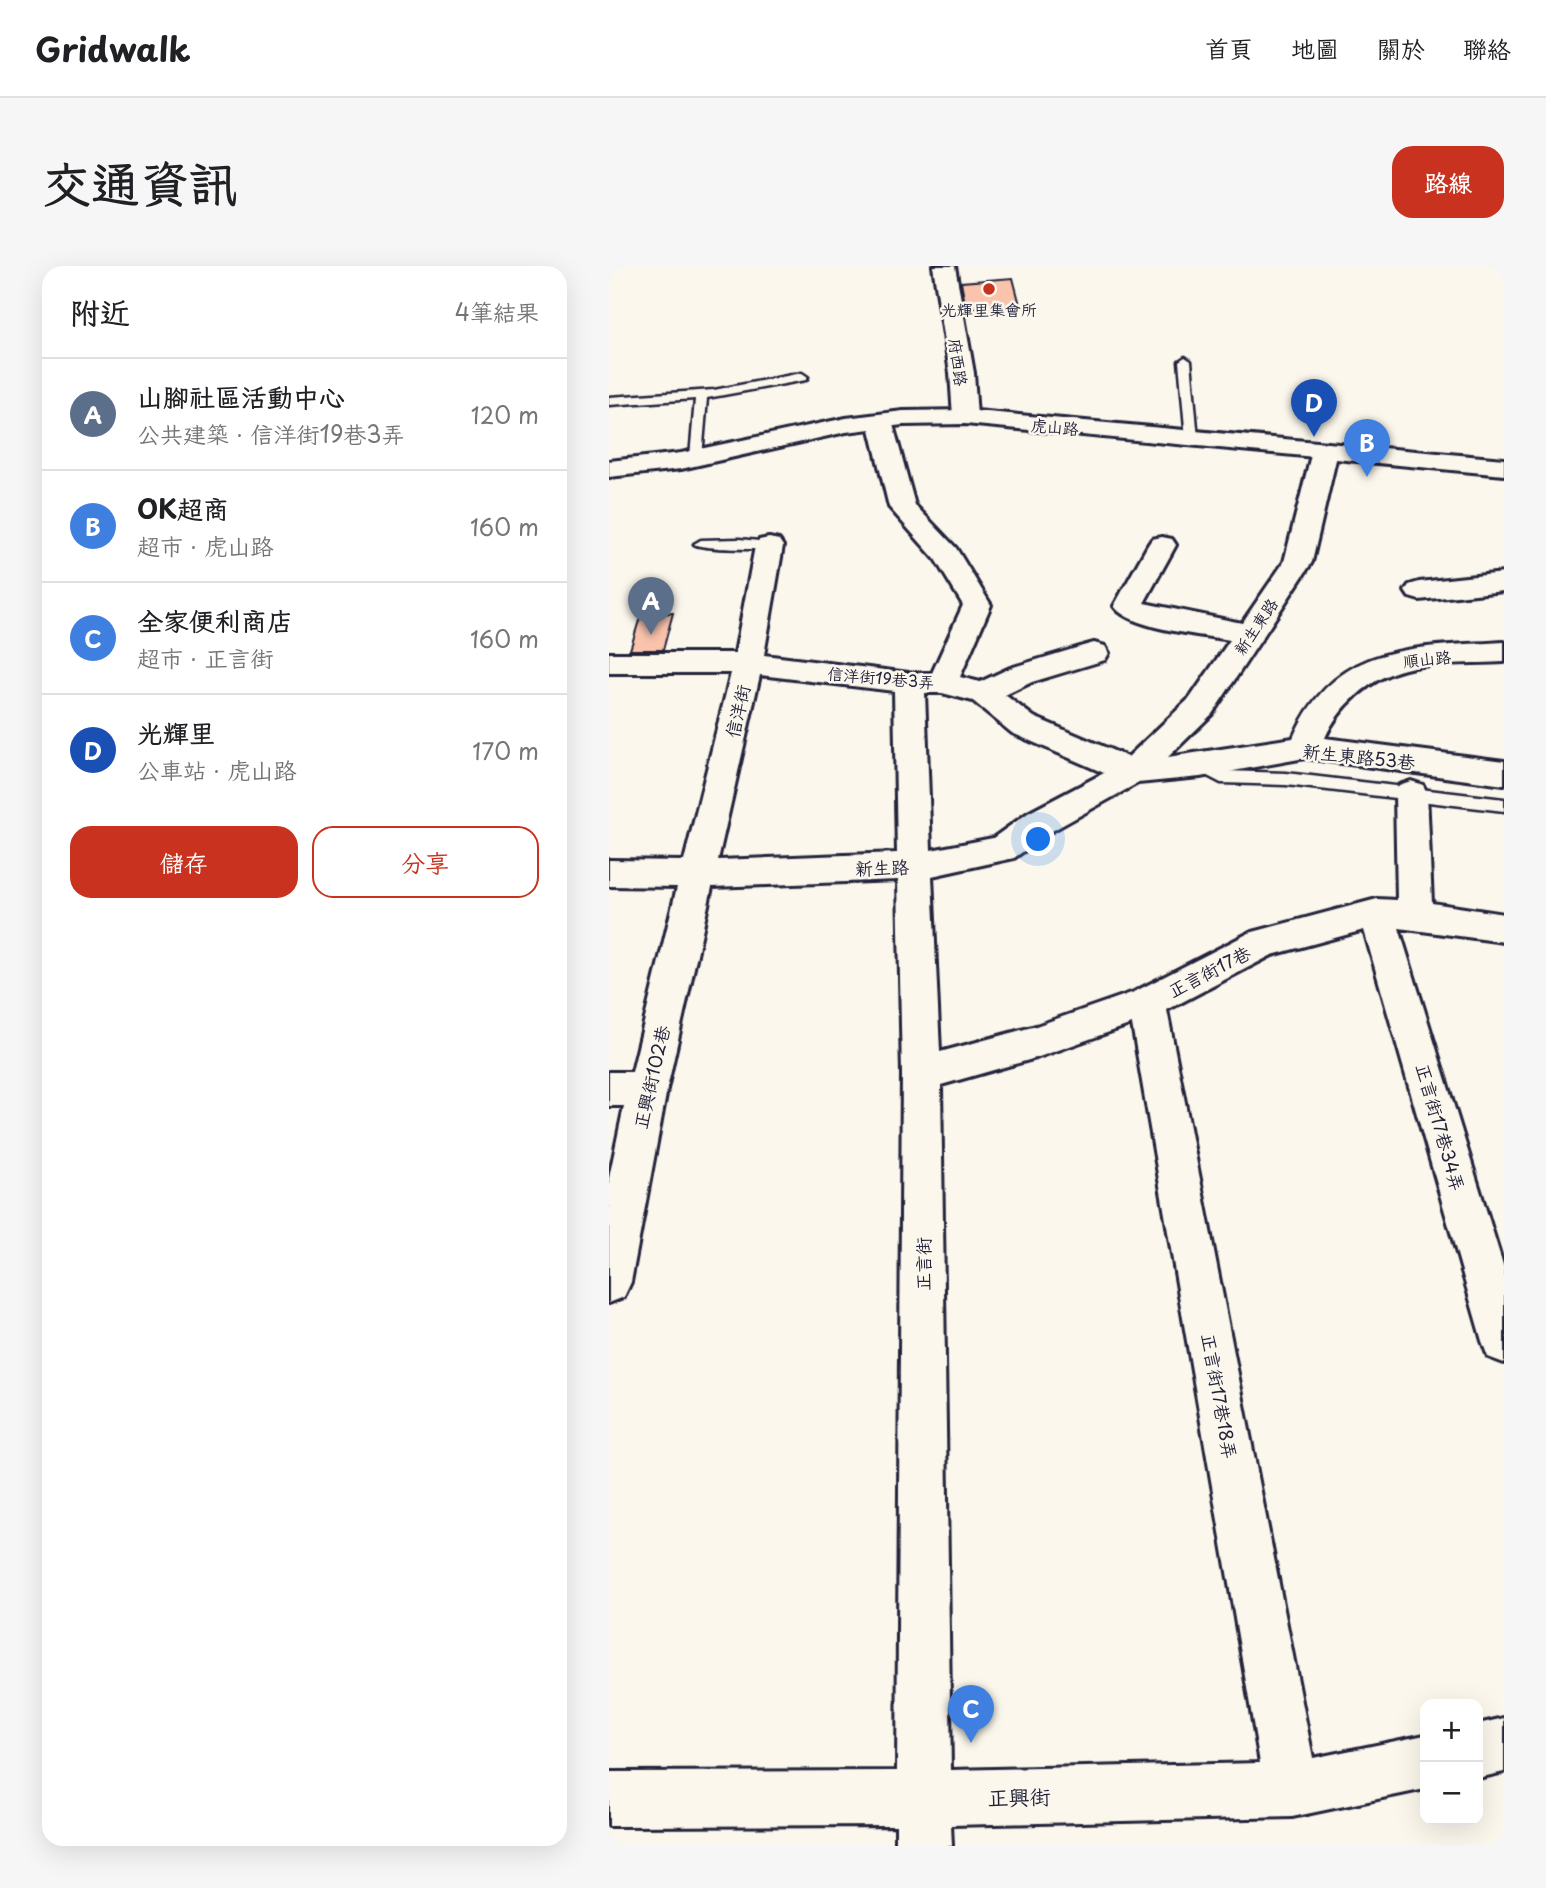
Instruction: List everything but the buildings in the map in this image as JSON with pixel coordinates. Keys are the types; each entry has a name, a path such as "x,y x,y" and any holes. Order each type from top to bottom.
{"street":[{"name":"府西路","path":"944,266 962,373 965,417"},
{"name":"虎山路","path":"609,470 696,457 846,425 965,417 1504,467"},
{"path":"880,421 902,507 946,554 977,605 925,683"},
{"name":"新生東路","path":"1132,772 1201,706 1297,562 1325,451"},
{"path":"1161,545 1128,606 1143,614 1251,634"},
{"name":"信洋街","path":"699,874 748,663 769,547"},
{"path":"1419,591 1504,582"},
{"name":"順山路","path":"1305,747 1319,715 1357,678 1400,659 1504,652"},
{"path":"983,694 1021,675 1094,653"},
{"name":"信洋街19巷3弄","path":"609,663 748,663 925,683 983,694 1023,725 1132,772"},
{"name":"正言街","path":"924,1822 921,1074 915,866 925,683"},
{"name":"新生東路53巷","path":"1132,772 1200,765 1305,747 1504,773"},
{"name":"新生路","path":"609,873 699,874 915,866 1002,849 1040,822 1132,772"},
{"name":"正言街17巷34弄","path":"1412,793 1396,914 1504,1341"},
{"name":"正興街102巷","path":"609,1282 628,1089 699,874"},
{"name":"正言街17巷","path":"921,1074 1036,1042 1147,1003 1262,943 1396,914 1504,928"},
{"name":"正言街17巷18弄","path":"1147,1003 1292,1790"},
{"path":"1483,1750 1504,1745"},
{"name":"正興街","path":"609,1799 924,1822 1292,1790 1420,1763"}],"lane":[{"path":"1185,362 1192,439"},
{"path":"609,401 701,395 802,377"},
{"path":"696,457 701,395"},
{"path":"702,544 739,543 769,547"},
{"path":"1200,765 1221,777 1286,779 1504,805"}],"place":[{"name":"光輝里集會所","path":"989,289"},
{"name":"光輝里","path":"1314,437"},
{"name":"OK超商","path":"1367,477"},
{"name":"山腳社區活動中心","path":"651,635"},
{"name":"全家便利商店","path":"971,1743"}]}
